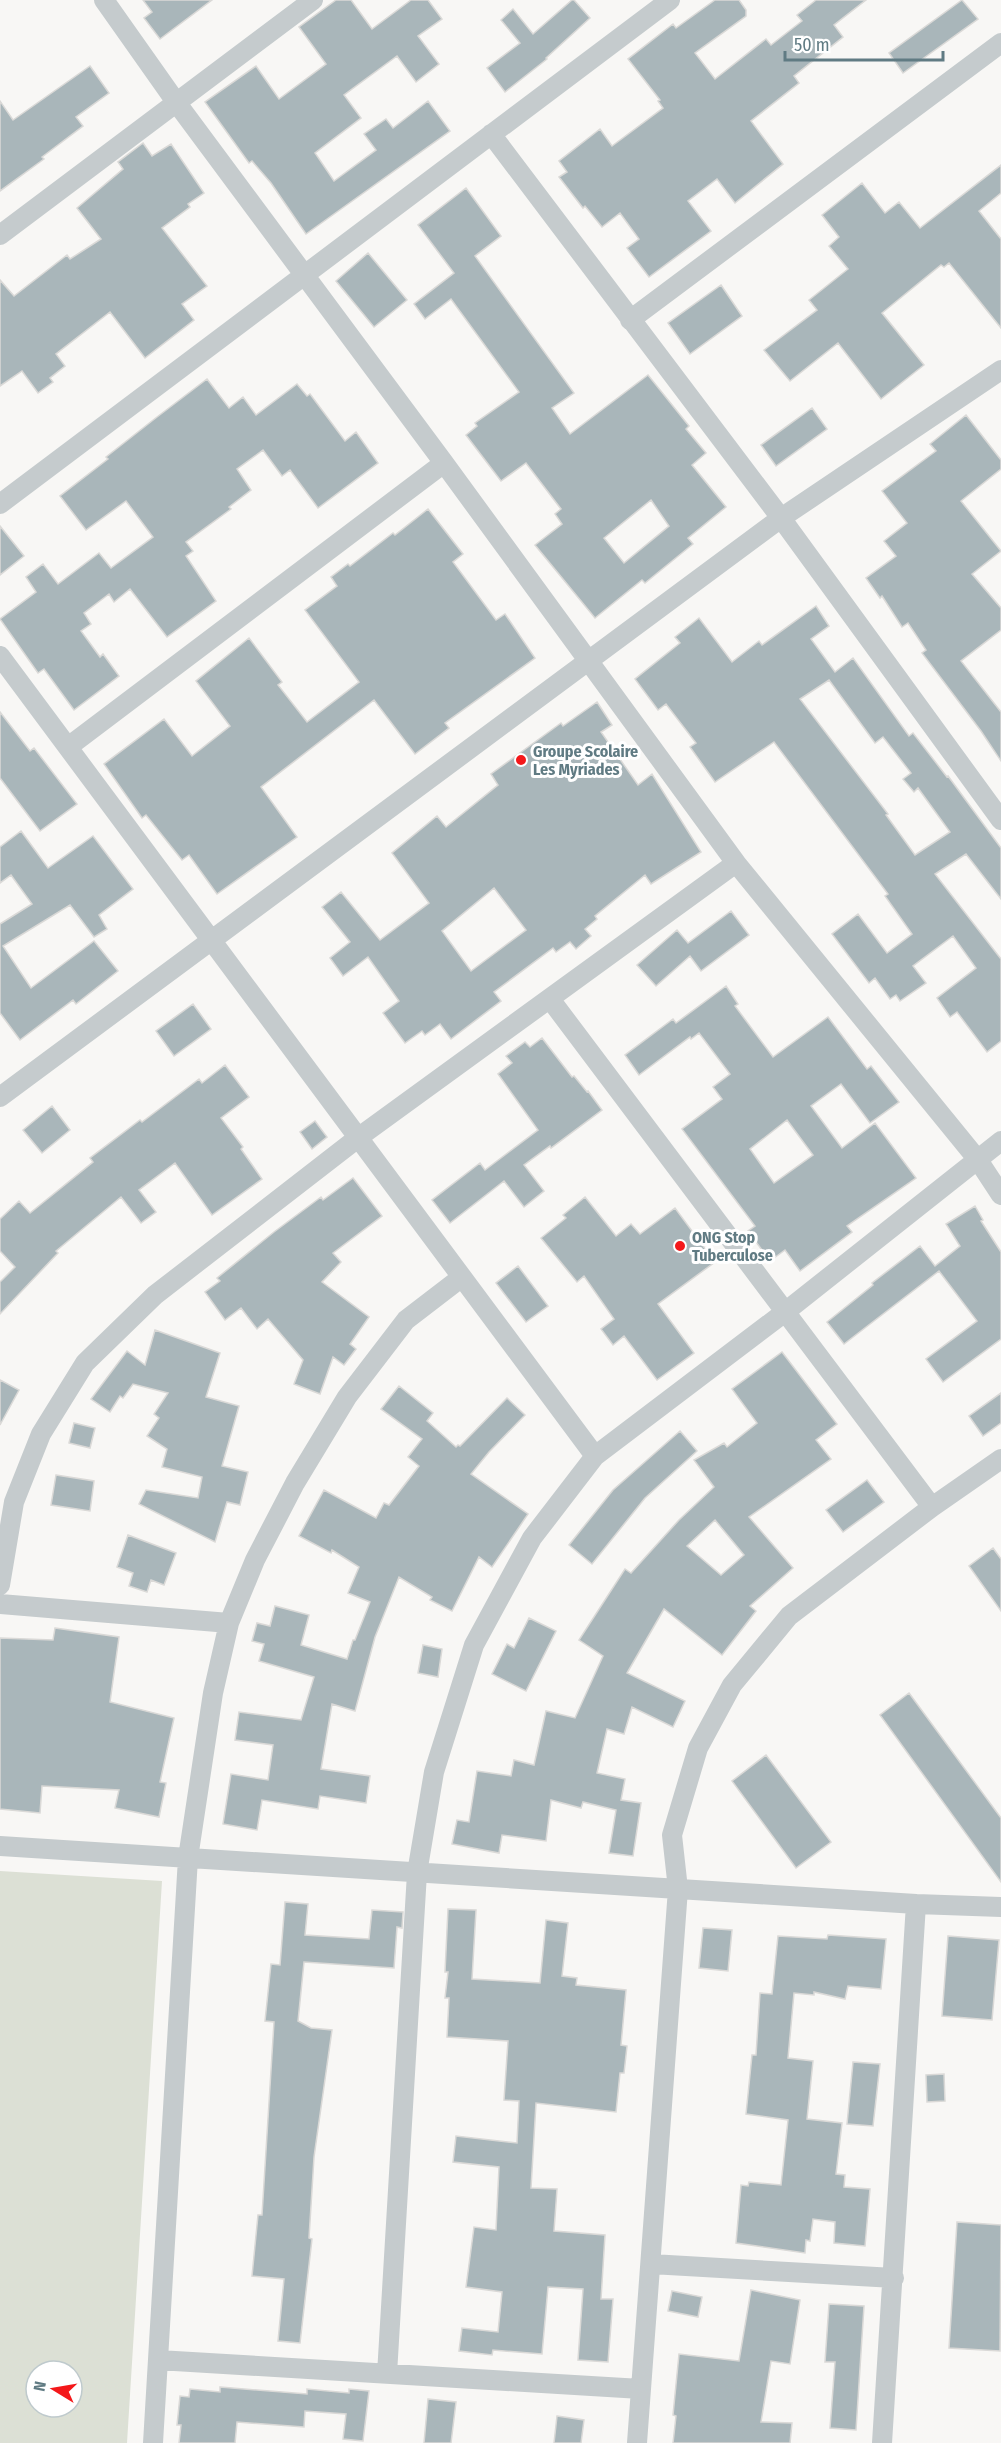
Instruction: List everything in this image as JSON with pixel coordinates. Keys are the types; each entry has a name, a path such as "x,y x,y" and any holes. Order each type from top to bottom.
{"street":[{"path":"104,0 176,102 444,463 736,863 978,1160 1001,1195"},
{"path":"0,236 313,0"},
{"path":"0,504 670,0"},
{"path":"630,320 1001,43"},
{"path":"491,134 781,518 1001,820"},
{"path":"3,1088 210,939 781,518 997,381"},
{"path":"68,747 444,463"},
{"path":"0,656 595,1456"},
{"path":"0,1585 14,1502 41,1434 85,1363 155,1294 359,1137 736,863"},
{"path":"550,999 932,1507"},
{"path":"387,2374 417,1873 434,1772 474,1645 532,1538 595,1456 785,1312 1001,1141"},
{"path":"153,2443 188,1858 213,1693 229,1623 260,1550 295,1483 347,1397 406,1320 462,1277"},
{"path":"637,2443 678,1889 672,1835 698,1748 732,1685 789,1616 932,1507 1001,1459"},
{"path":"0,1604 229,1623"},
{"path":"0,1846 916,1904 1001,1907"},
{"path":"882,2443 916,1904"},
{"path":"651,2264 894,2278"},
{"path":"158,2360 641,2389"}],"shaded area":[{"path":"0,1871 162,1881 127,2443 0,2443"}],"building":[{"path":"143,0 212,0 160,39 144,18 152,12"},
{"path":"336,0 351,0 372,29 411,0 428,0 442,19 418,36 439,64 416,82 397,56 344,95 361,118 315,153 334,181 376,150 364,134 386,119 393,128 428,101 450,131 306,234 271,183 252,161 249,163 205,102 256,66 279,99 326,64 299,27"},
{"path":"572,0 590,18 547,59 505,92 487,68 520,43 501,20 513,9 533,34"},
{"path":"715,0 739,0 746,10 746,16 695,53 715,79 766,39 771,45 802,21 797,15 816,0 866,0 834,25 843,37 794,76 799,83 751,121 783,164 735,203 717,179 688,201 711,231 649,277 627,248 639,239 620,213 602,227 585,206 583,208 559,177 567,172 559,161 600,129 612,146 663,108 658,101 660,100 628,59 673,24 676,28"},
{"path":"962,0 978,19 903,73 889,53"},
{"path":"90,66 109,93 76,117 83,126 42,157 44,159 0,191 0,101 13,120"},
{"path":"143,143 152,156 171,144 204,193 162,228 207,286 182,304 194,320 145,358 110,312 56,354 65,366 50,378 53,382 38,393 22,371 0,386 0,280 14,296 67,255 70,259 101,239 77,208 123,169 118,162"},
{"path":"1001,165 1001,193 979,211 1001,239 1001,328 949,263 944,267 941,265 882,313 924,365 881,399 838,343 790,381 764,350 817,310 809,300 848,269 829,246 839,237 822,215 862,183 885,213 899,202 920,228"},
{"path":"466,188 501,236 475,256 574,393 552,408 570,434 648,375 689,426 686,429 706,453 692,465 726,507 688,538 693,544 645,583 642,580 595,618 535,545 562,524 555,514 561,509 526,463 501,481 466,435 477,426 475,423 519,392 451,299 425,319 414,304 454,273 418,225","holes":["651,500 669,526 624,563 604,538"]},
{"path":"368,253 407,300 374,327 336,281"},
{"path":"721,285 742,316 690,354 668,323"},
{"path":"207,379 229,408 243,397 256,415 297,384 307,396 310,394 345,441 356,432 378,463 318,508 290,470 282,476 263,450 237,469 251,490 229,507 231,509 186,542 193,551 186,556 216,601 167,637 130,589 114,602 109,594 84,613 91,624 81,631 100,657 103,654 119,676 74,710 44,669 38,673 0,619 36,592 26,577 43,564 58,584 99,553 111,568 153,537 126,501 86,530 60,496 108,459 106,457"},
{"path":"812,408 827,429 776,466 761,445"},
{"path":"966,415 1001,460 1001,469 961,501 1001,551 972,574 1001,608 1001,630 961,661 1001,712 1001,761 922,653 926,650 908,623 902,627 882,596 880,598 866,578 896,556 884,541 907,523 882,491 936,451 930,444"},
{"path":"428,509 463,554 453,562 496,620 505,614 535,658 445,723 449,728 415,754 374,700 261,787 297,837 217,894 189,855 182,860 146,815 142,818 104,764 164,719 192,756 230,726 196,681 249,638 282,682 278,685 307,722 359,682 305,610 337,586 331,577 348,564 350,566 393,533 395,535"},
{"path":"0,526 24,556 0,575"},
{"path":"816,606 829,626 811,639 835,672 853,658 909,736 913,733 1001,848 1001,899 966,854 935,874 1001,959 1001,1041 987,1052 957,1012 950,1017 937,998 976,968 953,936 913,966 926,983 900,1001 896,995 890,999 875,978 869,983 832,934 858,914 887,953 912,934 885,896 888,894 774,742 715,782 690,747 696,743 666,704 658,710 635,679 680,643 675,637 699,618 732,662 759,641 762,645","holes":["829,680 875,743 883,737 911,773 903,779 914,792 918,788 950,832 915,855 886,815 888,814 800,699"]},
{"path":"597,702 612,725 601,732 638,785 652,774 701,852 651,884 645,875 595,916 597,919 585,929 591,936 576,949 570,942 556,952 553,948 494,992 501,1001 451,1039 440,1024 425,1035 422,1031 405,1043 383,1013 399,1001 368,957 343,976 330,958 350,942 322,907 341,892 380,940 429,903 392,853 437,816 446,827 498,785 491,774 561,723 563,726","holes":["494,888 526,930 471,971 442,931"]},
{"path":"0,712 30,751 34,748 77,804 40,831 0,778"},
{"path":"21,831 48,868 93,836 133,889 99,915 107,929 94,937 70,905 3,946 31,988 94,941 118,971 76,1004 73,1000 20,1040 0,1013 0,924 32,904 11,875 0,883 0,847"},
{"path":"731,911 749,935 701,971 690,956 656,986 637,965 677,930 688,943"},
{"path":"726,986 738,1004 735,1006 773,1057 828,1017 867,1069 871,1066 899,1102 870,1123 841,1084 811,1106 842,1148 875,1123 916,1178 847,1226 852,1232 800,1271 785,1250 770,1261 748,1231 755,1226 682,1129 722,1099 713,1087 730,1074 699,1033 691,1039 690,1037 639,1075 625,1055 673,1019 676,1023","holes":["787,1120 813,1155 774,1183 750,1149"]},
{"path":"193,1004 211,1029 174,1056 156,1031"},
{"path":"542,1038 572,1077 574,1076 588,1091 602,1110 524,1165 544,1191 524,1207 504,1181 450,1223 432,1200 480,1163 485,1170 538,1130 498,1074 512,1063 506,1056 525,1042 530,1047"},
{"path":"225,1065 249,1097 221,1118 243,1147 241,1149 262,1179 212,1215 175,1163 139,1190 156,1212 141,1223 121,1197 56,1251 58,1253 0,1314 0,1282 15,1267 0,1251 0,1219 19,1201 30,1213 93,1162 90,1158 140,1120 142,1122 199,1079 202,1083"},
{"path":"52,1106 70,1130 42,1153 23,1130"},
{"path":"315,1121 327,1137 312,1149 300,1132"},
{"path":"353,1178 382,1216 333,1253 341,1262 322,1282 369,1317 350,1344 356,1349 344,1365 333,1357 320,1394 294,1384 303,1360 268,1319 257,1329 241,1308 225,1320 205,1292 220,1281 217,1278 274,1232 321,1197 323,1200"},
{"path":"585,1197 616,1236 631,1224 640,1234 675,1208 715,1262 658,1304 694,1353 657,1380 624,1336 613,1345 601,1329 614,1319 584,1276 577,1282 541,1238 566,1218 563,1215"},
{"path":"975,1206 983,1220 981,1221 1001,1252 1001,1339 943,1382 926,1359 977,1321 939,1271 844,1344 827,1322 920,1246 935,1266 960,1246 946,1224"},
{"path":"518,1266 548,1306 526,1322 496,1283"},
{"path":"155,1330 220,1353 206,1397 239,1406 222,1466 248,1472 240,1505 227,1502 215,1542 139,1504 146,1490 198,1498 202,1477 162,1467 167,1449 147,1436 159,1418 154,1414 168,1393 133,1384 123,1398 120,1396 110,1412 91,1399 127,1351 145,1365"},
{"path":"782,1352 837,1424 816,1440 831,1459 749,1517 793,1568 750,1606 756,1611 722,1655 664,1609 627,1673 685,1701 673,1727 632,1707 624,1734 607,1729 597,1773 625,1779 621,1800 641,1803 633,1856 609,1853 616,1810 583,1802 581,1808 551,1800 546,1841 502,1835 499,1853 452,1844 457,1820 469,1822 477,1771 511,1776 514,1760 534,1765 546,1711 575,1718 603,1656 579,1640 625,1569 631,1573 679,1520 714,1487 694,1460 724,1443 727,1447 757,1423 732,1389","holes":["715,1520 744,1555 721,1575 687,1546"]},
{"path":"0,1380 19,1390 0,1425"},
{"path":"399,1386 433,1413 427,1421 456,1447 460,1446 507,1398 525,1415 471,1474 528,1514 492,1567 479,1557 452,1611 430,1600 432,1597 399,1577 375,1637 355,1711 332,1704 321,1769 370,1776 366,1803 320,1796 318,1809 262,1800 257,1830 223,1824 231,1774 268,1780 273,1745 235,1740 239,1712 301,1720 314,1677 259,1661 264,1644 252,1641 257,1623 270,1626 275,1606 309,1615 301,1645 347,1659 353,1640 355,1640 370,1602 348,1593 359,1567 332,1550 331,1553 299,1536 324,1490 376,1518 384,1503 389,1505 419,1466 408,1457 422,1439 381,1409"},
{"path":"1001,1393 1001,1423 983,1436 969,1416"},
{"path":"74,1423 95,1428 90,1448 69,1443"},
{"path":"680,1431 697,1451 645,1498 592,1564 569,1545 613,1490"},
{"path":"56,1475 94,1481 90,1511 51,1505"},
{"path":"867,1480 884,1502 843,1532 826,1510"},
{"path":"128,1535 176,1553 164,1585 151,1580 147,1592 129,1586 133,1573 117,1567"},
{"path":"993,1548 1001,1559 1001,1611 969,1566"},
{"path":"529,1618 556,1631 526,1691 492,1674 507,1644 514,1648"},
{"path":"55,1628 119,1637 110,1702 174,1718 160,1782 166,1783 159,1817 115,1808 119,1790 42,1786 40,1813 0,1809 0,1638 53,1640"},
{"path":"423,1645 442,1649 438,1677 418,1673"},
{"path":"909,1693 1001,1818 1001,1882 880,1715"},
{"path":"766,1755 831,1842 796,1868 732,1781"},
{"path":"285,1902 308,1904 305,1935 369,1939 372,1910 403,1912 402,1928 397,1927 394,1968 304,1962 298,2021 311,2028 332,2030 314,2157 309,2238 312,2239 300,2343 278,2341 284,2279 252,2276 258,2215 262,2215 274,2022 265,2021 271,1964 280,1965"},
{"path":"448,1909 476,1910 472,1979 540,1983 546,1920 568,1923 562,1976 577,1978 576,1985 626,1990 621,2045 627,2046 624,2073 620,2073 616,2112 536,2103 531,2188 557,2189 554,2231 605,2235 601,2299 613,2299 608,2362 578,2360 583,2289 548,2287 542,2354 493,2350 492,2355 459,2351 462,2328 498,2332 502,2292 466,2287 474,2227 496,2230 499,2167 453,2162 456,2136 517,2143 519,2101 504,2100 508,2041 447,2037 449,1998 445,1998 448,1972 445,1972"},
{"path":"703,1928 732,1930 728,1971 699,1968"},
{"path":"828,1935 886,1939 881,1989 848,1986 845,1999 814,1992 814,1995 794,1993 788,2058 813,2061 807,2119 842,2123 836,2174 845,2175 844,2187 870,2189 865,2246 834,2243 835,2222 813,2219 810,2241 806,2240 805,2253 736,2243 741,2185 748,2186 749,2182 781,2185 788,2120 746,2114 752,2055 756,2055 760,1993 772,1994 778,1936 827,1939"},
{"path":"948,1936 999,1940 992,2020 942,2016"},
{"path":"853,2062 880,2064 873,2126 847,2124"},
{"path":"944,2074 945,2101 927,2102 926,2075"},
{"path":"957,2222 1001,2225 1000,2351 949,2348"},
{"path":"751,2290 800,2300 790,2364 771,2361 761,2422 792,2423 790,2443 673,2443 676,2416 673,2415 679,2354 739,2361"},
{"path":"672,2291 702,2297 698,2317 668,2311"},
{"path":"829,2304 864,2306 856,2430 830,2428 835,2362 825,2362"},
{"path":"220,2387 307,2394 307,2389 349,2393 349,2389 369,2391 363,2441 343,2439 346,2414 305,2411 304,2427 237,2422 235,2443 179,2443 181,2425 177,2425 180,2396 189,2397 190,2389 220,2392"},
{"path":"428,2399 456,2402 451,2443 424,2443"},
{"path":"557,2416 584,2420 581,2443 554,2443"}],"place":[{"name":"Groupe Scolaire Les Myriades","path":"521,760"},
{"name":"ONG Stop Tuberculose","path":"680,1246"}]}
